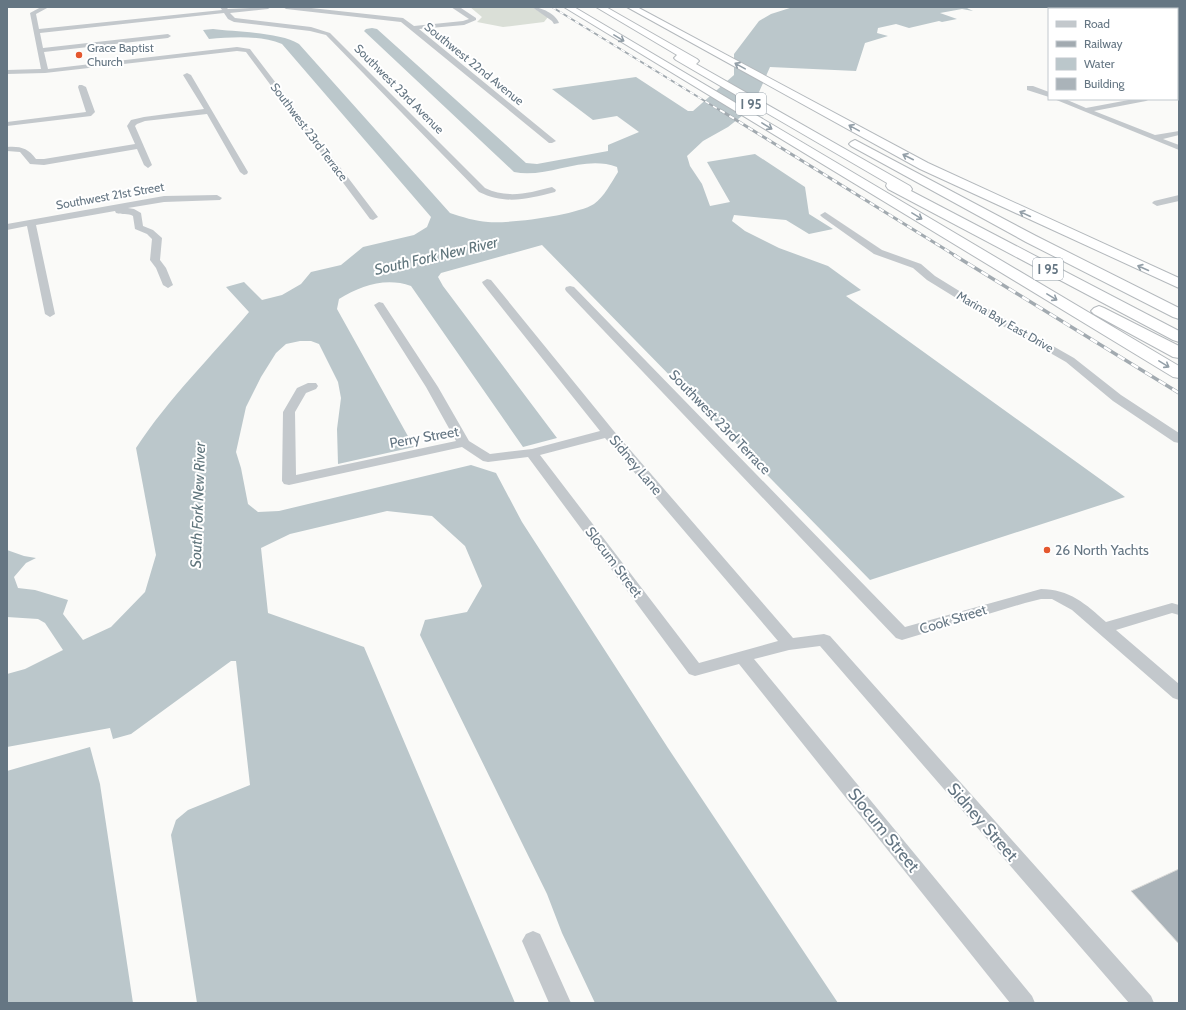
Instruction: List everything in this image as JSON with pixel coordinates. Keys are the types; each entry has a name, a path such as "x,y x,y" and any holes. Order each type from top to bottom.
{"highway":[{"path":"568,7 585,12 883,196 1179,373"},
{"path":"592,7 604,11 741,88 912,193 1179,332"},
{"path":"631,7 888,147 985,195 1179,284"},
{"name":"I 95","path":"585,12 604,11 622,13 705,60"},
{"name":"I 95","path":"604,11 912,193 1179,337"},
{"name":"I 95","path":"849,140 889,163 937,186 1179,314"},
{"path":"937,186 1179,299"},
{"path":"912,193 964,232 1179,360"},
{"path":"912,193 1179,323"},
{"path":"1081,302 1179,353"}],"street":[{"path":"7,72 45,71 33,13 46,7"},
{"path":"40,50 164,27 224,9 268,7"},
{"name":"Southwest 22nd Avenue","path":"286,7 313,8 403,20 552,141"},
{"path":"414,28 464,23 474,20 460,9 454,7"},
{"path":"535,7 555,20 556,23"},
{"name":"Southwest 23rd Avenue","path":"224,9 230,18 239,21 311,29 328,34 482,190 493,196 505,198 523,197 552,190"},
{"path":"367,15 378,10"},
{"path":"37,30 164,27"},
{"path":"164,27 172,42"},
{"name":"Southwest 23rd Terrace","path":"45,71 178,52 248,50 374,217"},
{"path":"187,75 244,172"},
{"path":"7,124 88,114 91,112 82,86"},
{"path":"1030,88 1048,96"},
{"path":"1060,100 1179,148"},
{"path":"1085,110 1140,100"},
{"path":"148,165 131,126 134,122 144,119 209,111"},
{"path":"1154,138 1179,132"},
{"path":"7,149 20,149 26,151 33,162 44,162 140,146"},
{"name":"Southwest 21st Street","path":"7,227 164,199 217,198"},
{"path":"1157,203 1179,198"},
{"path":"65,217 118,211 132,211 138,215 138,227 150,232 157,238 155,260 161,268 168,285"},
{"name":"Marina Bay East Drive","path":"825,215 878,252 917,266 931,278 991,315 1070,360 1117,398 1179,439"},
{"path":"31,223 50,314"},
{"name":"Sidney Lane","path":"487,282 608,432 789,644"},
{"name":"Southwest 23rd Terrace","path":"570,289 848,577"},
{"path":"379,305 432,387 464,443"},
{"name":"Perry Street","path":"312,386 301,391 289,412 288,481 464,443 488,458 532,453 608,432"},
{"name":"Slocum Street","path":"532,453 695,670 743,657 1024,1003"},
{"name":"Cook Street","path":"848,577 902,634 1041,594 1054,594 1078,606 1110,626"},
{"path":"1179,610 1172,608 1110,626 1179,694"},
{"name":"Sidney Street","path":"789,644 824,640 1143,1003"},
{"path":"743,657 789,644"},
{"path":"533,941 560,1003"}],"shaded area":[{"path":"470,7 532,7 548,17 544,22 503,27 477,22 482,17"}],"water":[{"name":"South Fork New River","path":"793,7 971,7 967,8 973,11 962,9 940,13 957,19 942,22 939,21 909,28 896,24 878,28 877,33 888,36 865,43 856,71 770,67 752,108 728,127 703,141 687,156 690,166 702,184 710,206 730,202 707,162 755,154 805,187 809,214 833,229 809,234 786,220 734,215 732,221 745,231 779,248 828,266 861,290 846,296 1125,497 870,580 542,245 441,273 438,277 443,286 557,438 523,447 411,286 392,282 374,284 356,290 339,299 337,309 414,447 338,464 337,429 341,398 338,382 319,344 311,341 300,341 286,344 276,353 261,377 246,407 236,452 241,468 248,504 258,512 279,511 471,465 496,473 522,522 668,748 838,1003 595,1003 562,933 547,894 420,635 425,620 467,612 482,586 465,546 432,516 387,511 290,534 261,548 268,613 364,647 515,1003 197,1003 171,835 176,820 188,810 250,785 236,661 231,661 131,734 113,739 110,728 7,747 7,674 25,669 63,650 45,623 38,619 7,617 7,550 24,556 36,558 26,563 14,577 18,588 35,590 68,600 63,614 83,640 111,627 145,592 156,555 136,448 148,430 176,395 249,312 226,287 244,282 262,300 282,295 301,284 311,272 341,265 363,247 414,235 427,227 431,217 282,44 255,38 237,37 209,39 203,30 213,29 258,33 281,37 299,44 450,213 478,221 511,222 573,212 594,204 604,194 618,172 617,167 591,163 540,172 514,172 364,31 366,29 377,29 526,163 537,164 608,151 608,145 639,132 617,116 593,120 552,89 636,77 688,111 693,111 734,75 734,54 759,21 771,14"},
{"path":"90,747 100,784 133,1003 7,1003 7,771"}],"building":[{"path":"1179,869 1179,944 1131,891"}],"railway":[{"path":"552,7 721,111"},
{"path":"720,110 956,256"},
{"path":"954,255 1179,393"}],"place":[{"name":"Grace Baptist Church","path":"79,55"},
{"name":"26 North Yachts","path":"1047,550"}]}
